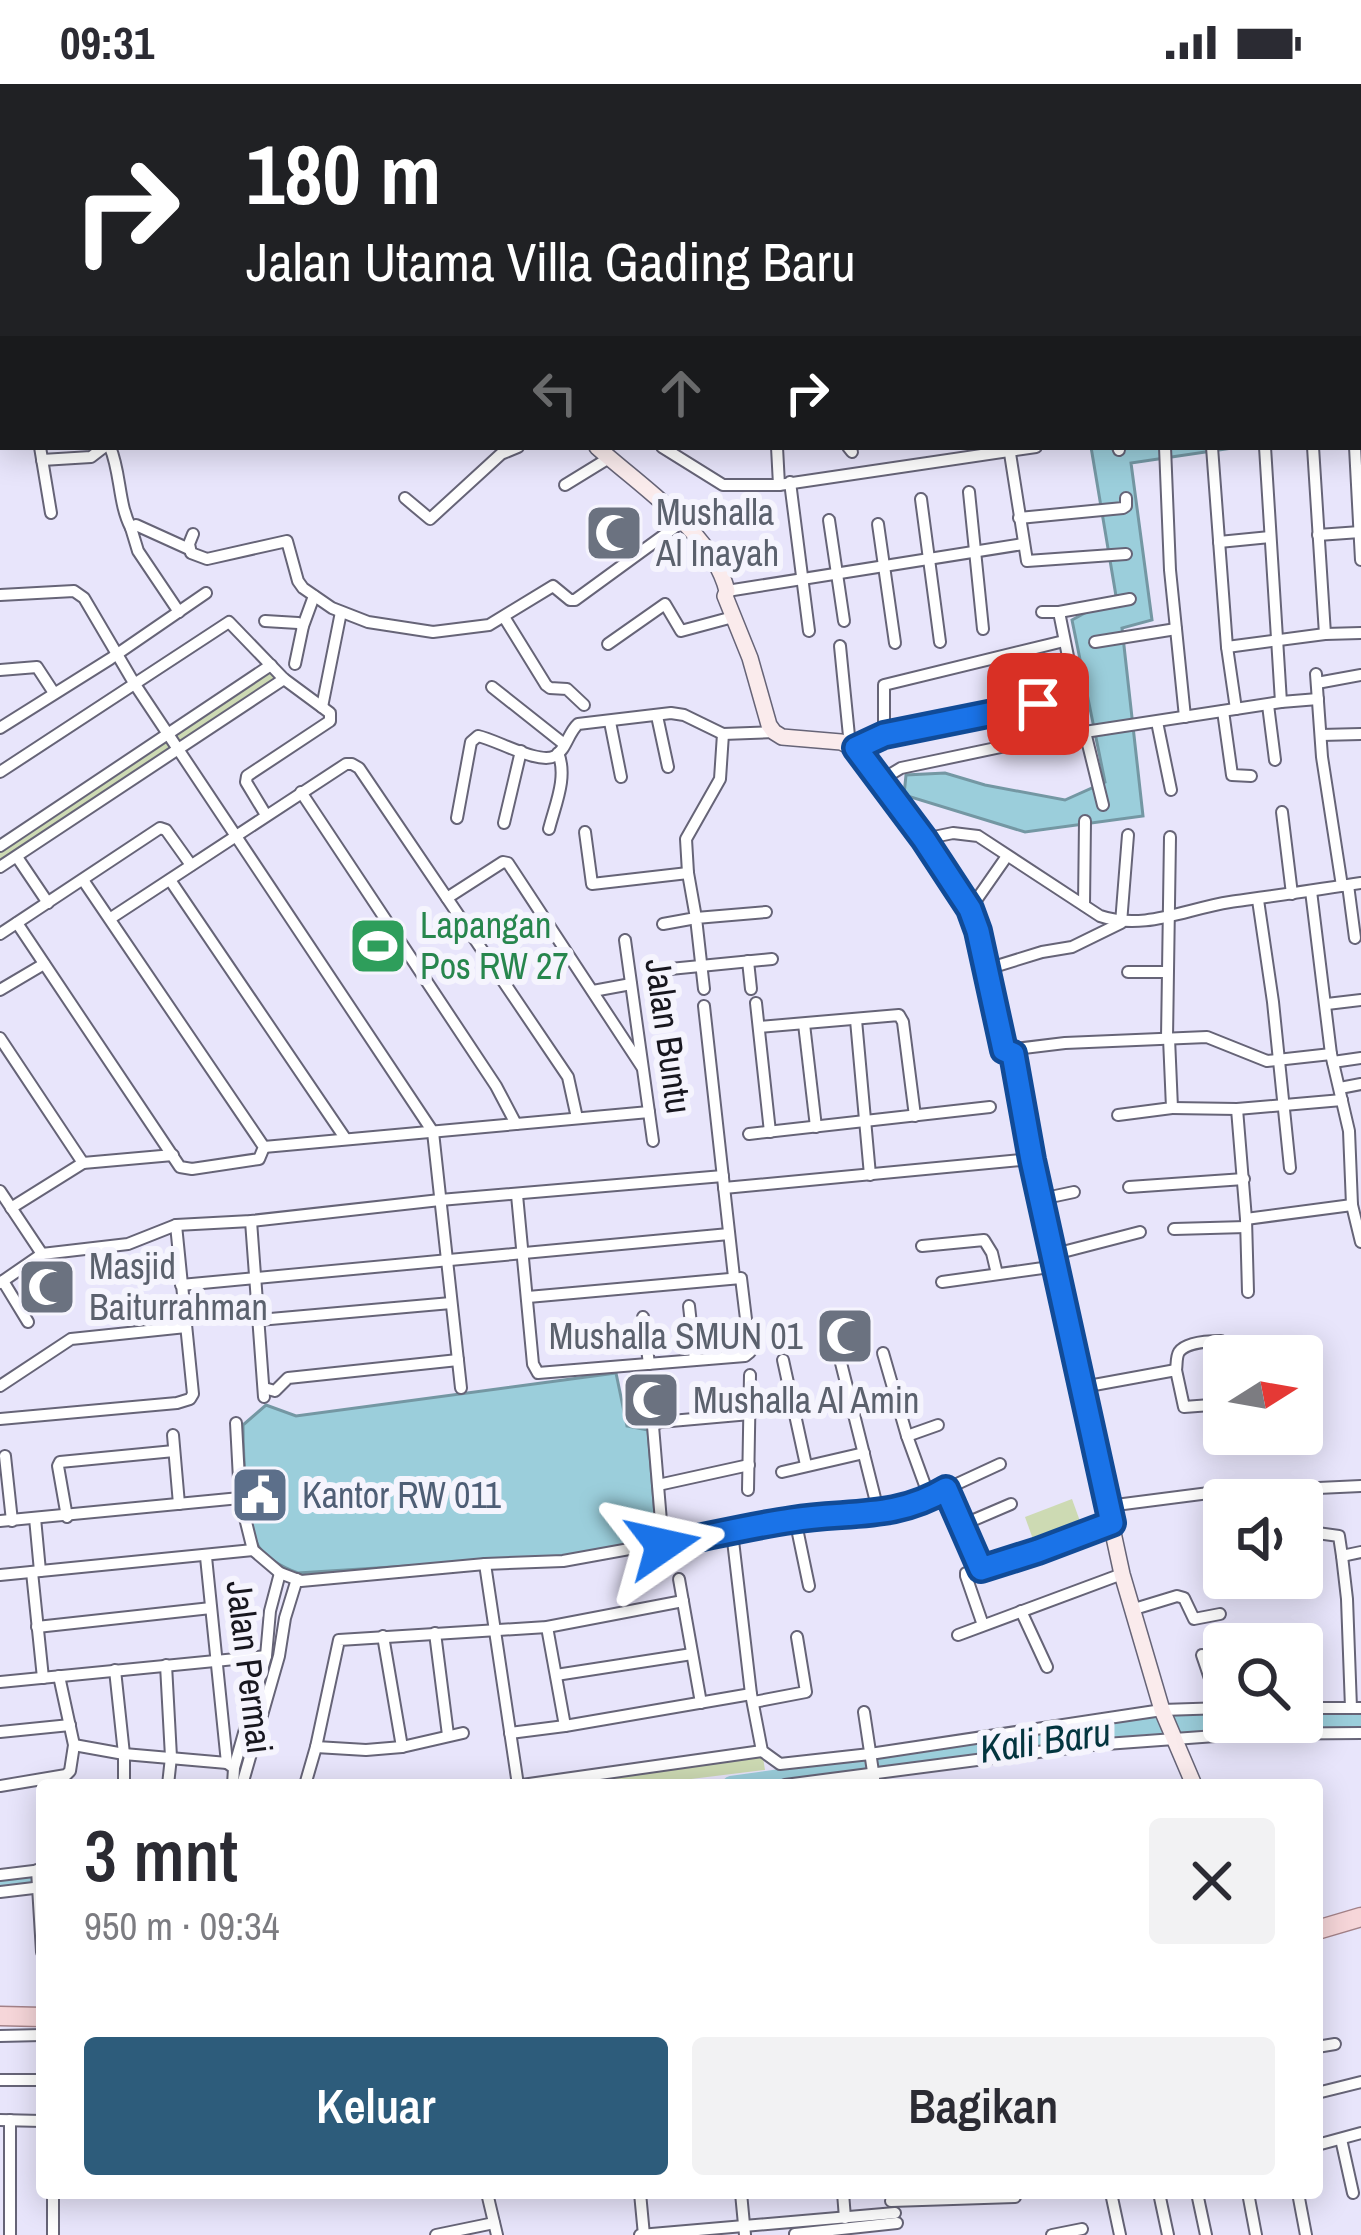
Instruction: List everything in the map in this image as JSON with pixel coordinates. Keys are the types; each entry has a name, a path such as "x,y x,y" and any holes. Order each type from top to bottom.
{"main road":[{"path":"1323,1928 1361,1917"},
{"path":"0,2016 36,2017"}],"street":[{"path":"51,512 41,453 92,457 102,450"},
{"path":"109,450 138,550 178,612"},
{"path":"405,498 428,520 511,450"},
{"path":"667,450 723,484 967,452"},
{"path":"777,450 809,631"},
{"path":"1009,450 1025,558 1030,562 1126,554"},
{"path":"1165,450 1170,570 1185,717"},
{"path":"1212,450 1232,776 1251,776"},
{"path":"1265,450 1275,640 1275,760"},
{"path":"1313,450 1324,634"},
{"path":"1355,450 1361,560"},
{"path":"565,484 603,453 682,522 716,559 728,591"},
{"path":"969,491 983,629"},
{"path":"921,499 940,642"},
{"path":"1019,518 1122,505"},
{"path":"829,520 844,621"},
{"path":"130,528 136,525 207,560 287,541 300,584 314,596 368,622 433,632 489,625 553,586 574,600 682,522"},
{"path":"878,524 895,643"},
{"path":"1318,535 1360,532"},
{"path":"189,549 193,534"},
{"path":"1219,542 1270,537"},
{"path":"728,591 1023,544"},
{"path":"728,591 725,596 769,725 782,737 853,747 924,839 970,909 1004,1050"},
{"path":"0,595 79,593 434,1132 461,1388"},
{"path":"0,728 206,593"},
{"path":"295,664 314,596"},
{"path":"1042,612 1130,599"},
{"path":"608,644 665,604 681,631 733,617"},
{"path":"322,707 341,612"},
{"path":"853,747 884,735 1076,696 1059,612"},
{"path":"504,617 546,685 567,688 584,706"},
{"path":"265,621 303,626"},
{"path":"3,765 226,622 284,679 330,713 330,721 247,776 266,815"},
{"path":"1095,642 1176,629"},
{"path":"1227,647 1361,633"},
{"path":"884,735 884,685 1064,641"},
{"path":"840,646 853,747"},
{"path":"0,846 271,665"},
{"path":"0,670 37,667 54,693"},
{"path":"1355,938 1316,678 1360,675 1361,692"},
{"path":"0,867 284,679"},
{"path":"492,687 561,749 562,773 549,829"},
{"path":"881,780 902,768 1085,732 1318,699"},
{"path":"458,818 475,738 483,736 542,759 554,757 578,724 671,713 723,734 775,732"},
{"path":"657,716 668,767"},
{"path":"610,722 621,777"},
{"path":"1157,722 1171,790"},
{"path":"1085,732 1102,805"},
{"path":"704,989 686,839 720,779 723,734"},
{"path":"1321,734 1361,734"},
{"path":"504,824 521,751"},
{"path":"111,919 301,792 352,764 568,1078 577,1118"},
{"path":"301,792 506,1102 515,1124"},
{"path":"1282,812 1292,894"},
{"path":"1084,905 1085,821"},
{"path":"0,934 160,828 191,865"},
{"path":"585,832 592,884 688,873"},
{"path":"924,839 965,832 978,836 1100,916 1121,923"},
{"path":"1121,923 1128,835"},
{"path":"1170,837 1167,972 1172,1108"},
{"path":"970,909 1007,856"},
{"path":"16,857 47,903"},
{"path":"447,898 508,863 643,1067"},
{"path":"82,880 264,1147"},
{"path":"170,880 345,1138"},
{"path":"987,969 1072,947 1121,923 1350,885"},
{"path":"1311,891 1332,1058 1355,1130 1352,1205 1361,1242"},
{"path":"1258,900 1290,1168"},
{"path":"663,924 766,912"},
{"path":"17,923 180,1167 259,1159 264,1147"},
{"name":"Jalan Buntu","path":"625,940 653,1141"},
{"path":"670,969 772,958"},
{"path":"748,961 752,989"},
{"path":"0,990 44,964"},
{"path":"1128,972 1167,972"},
{"path":"593,991 632,984"},
{"path":"1327,1004 1361,1000"},
{"path":"757,1003 770,1132"},
{"path":"704,1006 734,1276"},
{"path":"759,1027 898,1015 915,1116"},
{"path":"856,1020 870,1174"},
{"path":"803,1024 816,1127"},
{"path":"0,1038 83,1163"},
{"path":"1004,1050 1214,1038 1267,1060 1361,1058"},
{"path":"1004,1050 1013,1054 1131,1610 1191,1779"},
{"path":"1118,1115 1172,1108 1285,1105 1341,1094 1361,1084"},
{"path":"749,1134 990,1107"},
{"path":"1237,1109 1248,1292"},
{"path":"264,1147 649,1112"},
{"path":"11,1208 83,1163 173,1155"},
{"path":"28,1322 2,1282 42,1254 128,1244 176,1225 440,1200 1032,1160"},
{"path":"1129,1187 1244,1179"},
{"path":"0,1191 42,1254"},
{"path":"1041,1199 1074,1192"},
{"path":"517,1195 533,1364 538,1372 746,1356 750,1352 743,1280 734,1276 528,1297"},
{"path":"1174,1229 1246,1223 1352,1205"},
{"path":"251,1221 264,1393 275,1391 288,1378 458,1360"},
{"path":"0,1419 186,1402 193,1394 176,1225"},
{"path":"942,1282 1056,1260 1140,1232"},
{"path":"181,1285 729,1234"},
{"path":"922,1246 984,1240 997,1274"},
{"path":"259,1320 451,1304"},
{"path":"689,1306 695,1360"},
{"path":"643,1317 649,1364"},
{"path":"0,1386 71,1339 185,1327"},
{"path":"1203,1342 1179,1352 1176,1370 1184,1407 1203,1406"},
{"path":"883,1353 930,1499"},
{"path":"840,1359 879,1514"},
{"path":"783,1360 806,1465"},
{"path":"1083,1387 1176,1370"},
{"path":"748,1490 750,1375"},
{"path":"663,1545 653,1426 656,1422 750,1414"},
{"path":"236,1423 241,1498 254,1550 280,1573 299,1580 563,1562 795,1519 879,1514 930,1499 1000,1464"},
{"path":"907,1436 938,1425"},
{"path":"173,1435 179,1504"},
{"path":"67,1517 60,1462 174,1451"},
{"path":"782,1472 864,1454"},
{"path":"4,1456 6,1521 241,1498"},
{"path":"658,1486 748,1465"},
{"path":"1323,1489 1361,1486"},
{"path":"946,1489 981,1569"},
{"path":"983,1625 966,1573 1038,1551 1110,1515 1203,1500"},
{"path":"962,1525 1011,1504"},
{"path":"35,1518 43,1678"},
{"path":"795,1519 808,1586"},
{"path":"732,1532 762,1751"},
{"path":"1323,1534 1339,1536 1356,1708 1323,1708"},
{"name":"Jalan Permai","path":"0,1575 254,1550"},
{"path":"1342,1556 1361,1552"},
{"name":"Jalan Permai","path":"206,1557 216,1661 235,1777"},
{"path":"485,1564 519,1779"},
{"path":"235,1777 266,1656 280,1573"},
{"path":"958,1635 1122,1574"},
{"path":"235,1777 261,1721 299,1580"},
{"path":"679,1580 701,1703"},
{"path":"1131,1610 1177,1596 1184,1598 1193,1619 1220,1614"},
{"path":"1347,1599 1361,1598"},
{"path":"307,1779 339,1640 547,1627 683,1601"},
{"path":"37,1627 211,1608"},
{"path":"1021,1611 1048,1667"},
{"path":"547,1627 565,1726"},
{"path":"435,1633 448,1735"},
{"path":"383,1636 402,1747"},
{"path":"510,1733 806,1692 797,1637"},
{"path":"556,1675 692,1654"},
{"path":"0,1682 266,1656"},
{"path":"166,1665 169,1779"},
{"path":"115,1670 124,1779"},
{"path":"40,1779 69,1774 74,1745 59,1676"},
{"path":"864,1712 874,1779 1092,1745 1203,1714"},
{"path":"563,1779 762,1751 785,1764 1168,1724 1361,1732"},
{"path":"0,1732 70,1725"},
{"path":"316,1747 402,1747 463,1733"},
{"path":"74,1745 171,1757 235,1777"},
{"path":"785,1764 786,1779"},
{"path":"0,1786 36,1780"},
{"path":"0,1875 36,1879"},
{"path":"0,1892 36,1880"},
{"path":"0,2036 36,2036"},
{"path":"1323,2046 1335,2044"},
{"path":"0,2080 36,2080"},
{"path":"1323,2092 1361,2082"},
{"path":"10,2235 5,2120 36,2121"},
{"path":"1323,2143 1361,2133"},
{"path":"1341,2138 1353,2193"},
{"path":"52,2199 53,2235"},
{"path":"436,2235 496,2229 488,2199"},
{"path":"640,2199 642,2235 794,2231 991,2199"},
{"path":"741,2199 744,2230"},
{"path":"843,2199 845,2218"},
{"path":"1112,2199 1120,2235"},
{"path":"1160,2199 1168,2235"},
{"path":"1198,2199 1206,2235"},
{"path":"1249,2199 1256,2235"},
{"path":"1299,2199 1306,2235"},
{"path":"794,2231 845,2218 895,2213"},
{"path":"1052,2235 1082,2230"}],"shaded area":[{"path":"1092,450 1219,450 1131,463 1152,620 1122,628 1143,816 1025,832 904,795 906,775 945,773 1065,800 1105,782 1072,620 1116,596"},
{"path":"271,665 284,679 0,867 0,845"},
{"path":"616,1373 627,1426 648,1430 657,1540 563,1556 298,1573 259,1547 248,1507 243,1425 266,1405 296,1416"},
{"path":"1072,1499 1081,1524 1034,1542 1025,1517"},
{"path":"762,1751 765,1770 691,1779 564,1779"}],"waterway":[{"name":"Kali Baru","path":"773,1779 1147,1725 1361,1721"},
{"name":"Kali Baru","path":"0,1882 36,1877"}],"place":[{"name":"Mushalla Al Inayah","path":"614,533"},
{"name":"Lapangan Pos RW 27","path":"378,946"},
{"name":"Masjid Baiturrahman","path":"47,1287"},
{"name":"Mushalla SMUN 01","path":"845,1336"},
{"name":"Mushalla Al Amin","path":"651,1400"},
{"name":"Kantor RW 011","path":"260,1495"}],"route":[{"path":"663,1545 795,1519 879,1514 909,1507 946,1489 981,1569 1112,1523 1013,1054 1004,1050 978,931 962,895 856,748 884,735 1038,704"}]}
